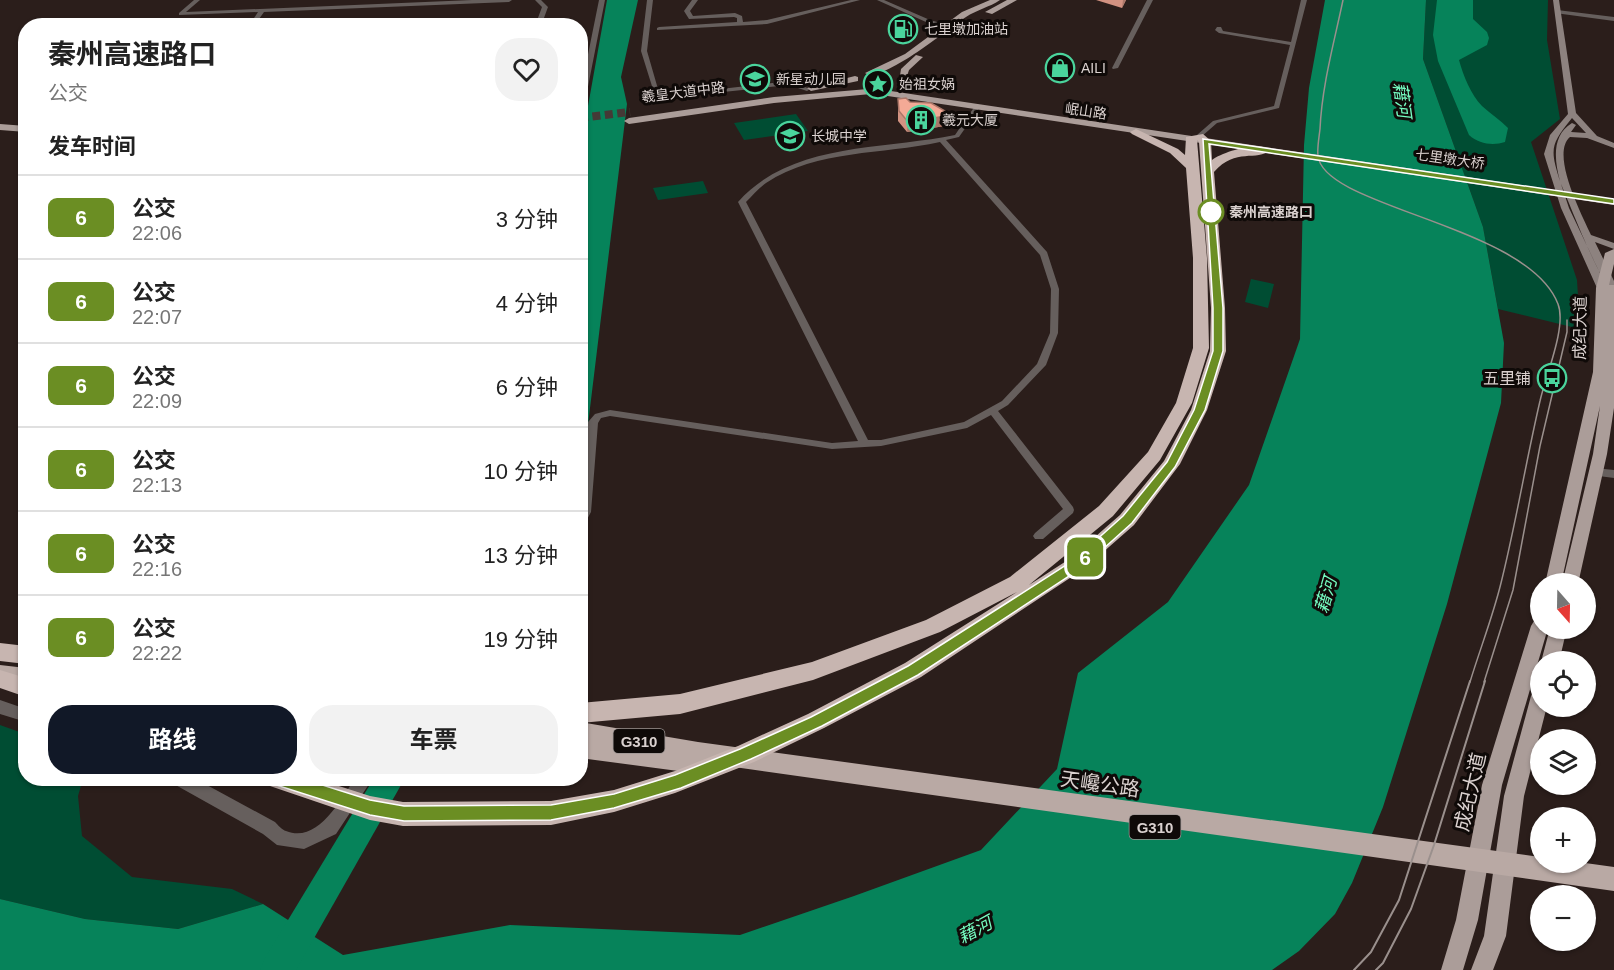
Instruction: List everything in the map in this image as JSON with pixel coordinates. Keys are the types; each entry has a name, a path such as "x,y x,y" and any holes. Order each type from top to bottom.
{"highway":[{"path":"1137,132 1168,147 1201,169"},
{"path":"299,786 370,808 404,814 551,813 629,797 746,754 816,721 913,670 1078,563 1127,520 1171,464 1199,410 1218,351 1218,308 1198,139"},
{"path":"1201,169 1228,154 1265,150"},
{"path":"588,712 691,701 813,671 933,626 1017,583 1106,511 1154,456 1184,403 1201,348 1201,169"},
{"path":"0,652 18,654"},
{"path":"0,674 18,676"},
{"path":"0,679 18,685"},
{"name":"天巉公路","path":"588,732 698,752 1614,879"},
{"name":"天巉公路","path":"588,749 1614,890"}],"main road":[{"name":"羲皇大道中路","path":"884,93 868,92 774,100 630,117 807,89 855,79 908,56 965,14 996,0"},
{"path":"975,19 1013,0"},
{"path":"1556,0 1574,117 1594,137"},
{"path":"884,93 902,83 905,69 915,60 967,25"},
{"name":"岷山路","path":"869,73 889,74 902,83 944,98 1265,150 1283,150"},
{"path":"855,79 854,83 857,88 868,92"},
{"name":"岷山路","path":"884,93 1137,132 1283,150"},
{"path":"1574,117 1562,137 1559,156 1565,180 1608,283"},
{"path":"1574,117 1554,135 1548,153 1565,208 1608,283"},
{"path":"0,120 18,121"},
{"path":"0,127 18,128"},
{"path":"1562,137 1578,134 1594,137 1614,146"},
{"name":"七里墩大桥","path":"1283,150 1614,196"},
{"name":"七里墩大桥","path":"1283,150 1614,202"},
{"path":"1588,237 1614,246"},
{"name":"成纪大道","path":"1556,573 1600,372 1611,253 1614,252"},
{"name":"成纪大道","path":"1572,573 1595,472 1612,376 1608,283"},
{"name":"成纪大道","path":"1452,970 1467,920 1492,785 1536,639"},
{"path":"1482,970 1495,936 1514,796 1535,717"}],"street":[{"path":"197,0 181,14 509,0"},
{"path":"284,10 298,0"},
{"path":"538,0 545,7 541,18"},
{"path":"588,71 602,0"},
{"path":"650,0 644,51 658,98 789,83 807,89"},
{"path":"695,0 687,11 691,18 735,15 740,16 740,24"},
{"path":"659,29 740,24 786,18 857,0"},
{"path":"880,0 927,21 948,26"},
{"path":"1114,68 1150,0"},
{"path":"1198,139 1215,122 1277,107 1304,0"},
{"path":"256,18 262,11"},
{"path":"1557,12 1614,19"},
{"path":"1219,28 1221,32 1294,44"},
{"path":"865,444 742,202 760,183 781,170 799,164 957,136 977,107"},
{"path":"588,487 593,422 598,416 610,413 832,446 881,443 967,425 1005,403 1041,365 1054,333 1055,289 1044,254 942,140"},
{"path":"992,410 1069,510 1040,536"},
{"path":"1595,472 1614,474"},
{"path":"0,707 18,713"},
{"path":"193,786 269,828 283,839 304,841 330,828 359,786"}],"shaded area":[{"path":"1426,0 1548,0 1547,40 1560,119 1531,142 1577,280 1580,329 1498,309 1483,227 1423,59"},
{"path":"796,114 808,131 744,140 734,123"},
{"path":"703,181 708,193 658,200 653,188"},
{"path":"1251,279 1274,284 1268,308 1245,302"},
{"path":"0,725 18,731 18,786 81,786 78,796 82,836 132,877 232,889 263,904 178,929 85,919 0,899"}],"water":[{"path":"607,0 638,0 621,77 627,104 588,424 588,106"},
{"name":"藉河","path":"1325,0 1426,0 1423,59 1483,227 1504,343 1501,403 1447,604 1383,807 1352,883 1335,914 1299,951 1272,970 0,970 0,899 85,919 178,929 263,904 343,955 510,925 740,935 981,850 1057,769 1078,673 1168,602 1249,485 1300,339 1304,145 1309,88"},
{"path":"1437,0 1473,0 1473,19 1487,32 1489,38 1487,45 1459,60 1474,96 1508,128 1505,142 1486,143 1469,135 1438,61 1433,35"}],"building":[{"path":"906,98 910,102 931,103 952,115 908,122 899,111 898,99"}],"waterway":[{"path":"277,970 386,786"}],"tunnel":[{"path":"588,117 630,112"}],"tram line":[{"path":"1343,0 1326,80 1318,146 1318,156 1329,174 1354,190 1470,236 1509,255 1539,277 1558,304 1560,314 1558,338 1540,401 1501,583 1470,682"},
{"path":"1484,682 1513,590 1540,446 1567,332 1567,320"},
{"path":"1354,970 1371,952 1399,900 1470,681"},
{"path":"1376,970 1383,963 1411,909 1434,845 1485,681"}],"bus line":[{"name":"6","path":"299,786 370,808 404,814 551,813 614,801 675,782 746,754 816,721 913,670 1078,563 1127,520 1171,464 1199,410 1218,351 1218,308 1205,141 1614,202"}],"place":[{"name":"七里墩加油站","path":"903,29"},
{"name":"AILI","path":"1060,68"},
{"name":"新星动儿园","path":"755,79"},
{"name":"始祖女娲","path":"878,84"},
{"name":"羲元大厦","path":"921,120"},
{"name":"长城中学","path":"790,136"},
{"name":"秦州高速路口","path":"1211,212"},
{"name":"五里铺","path":"1552,378"}]}
